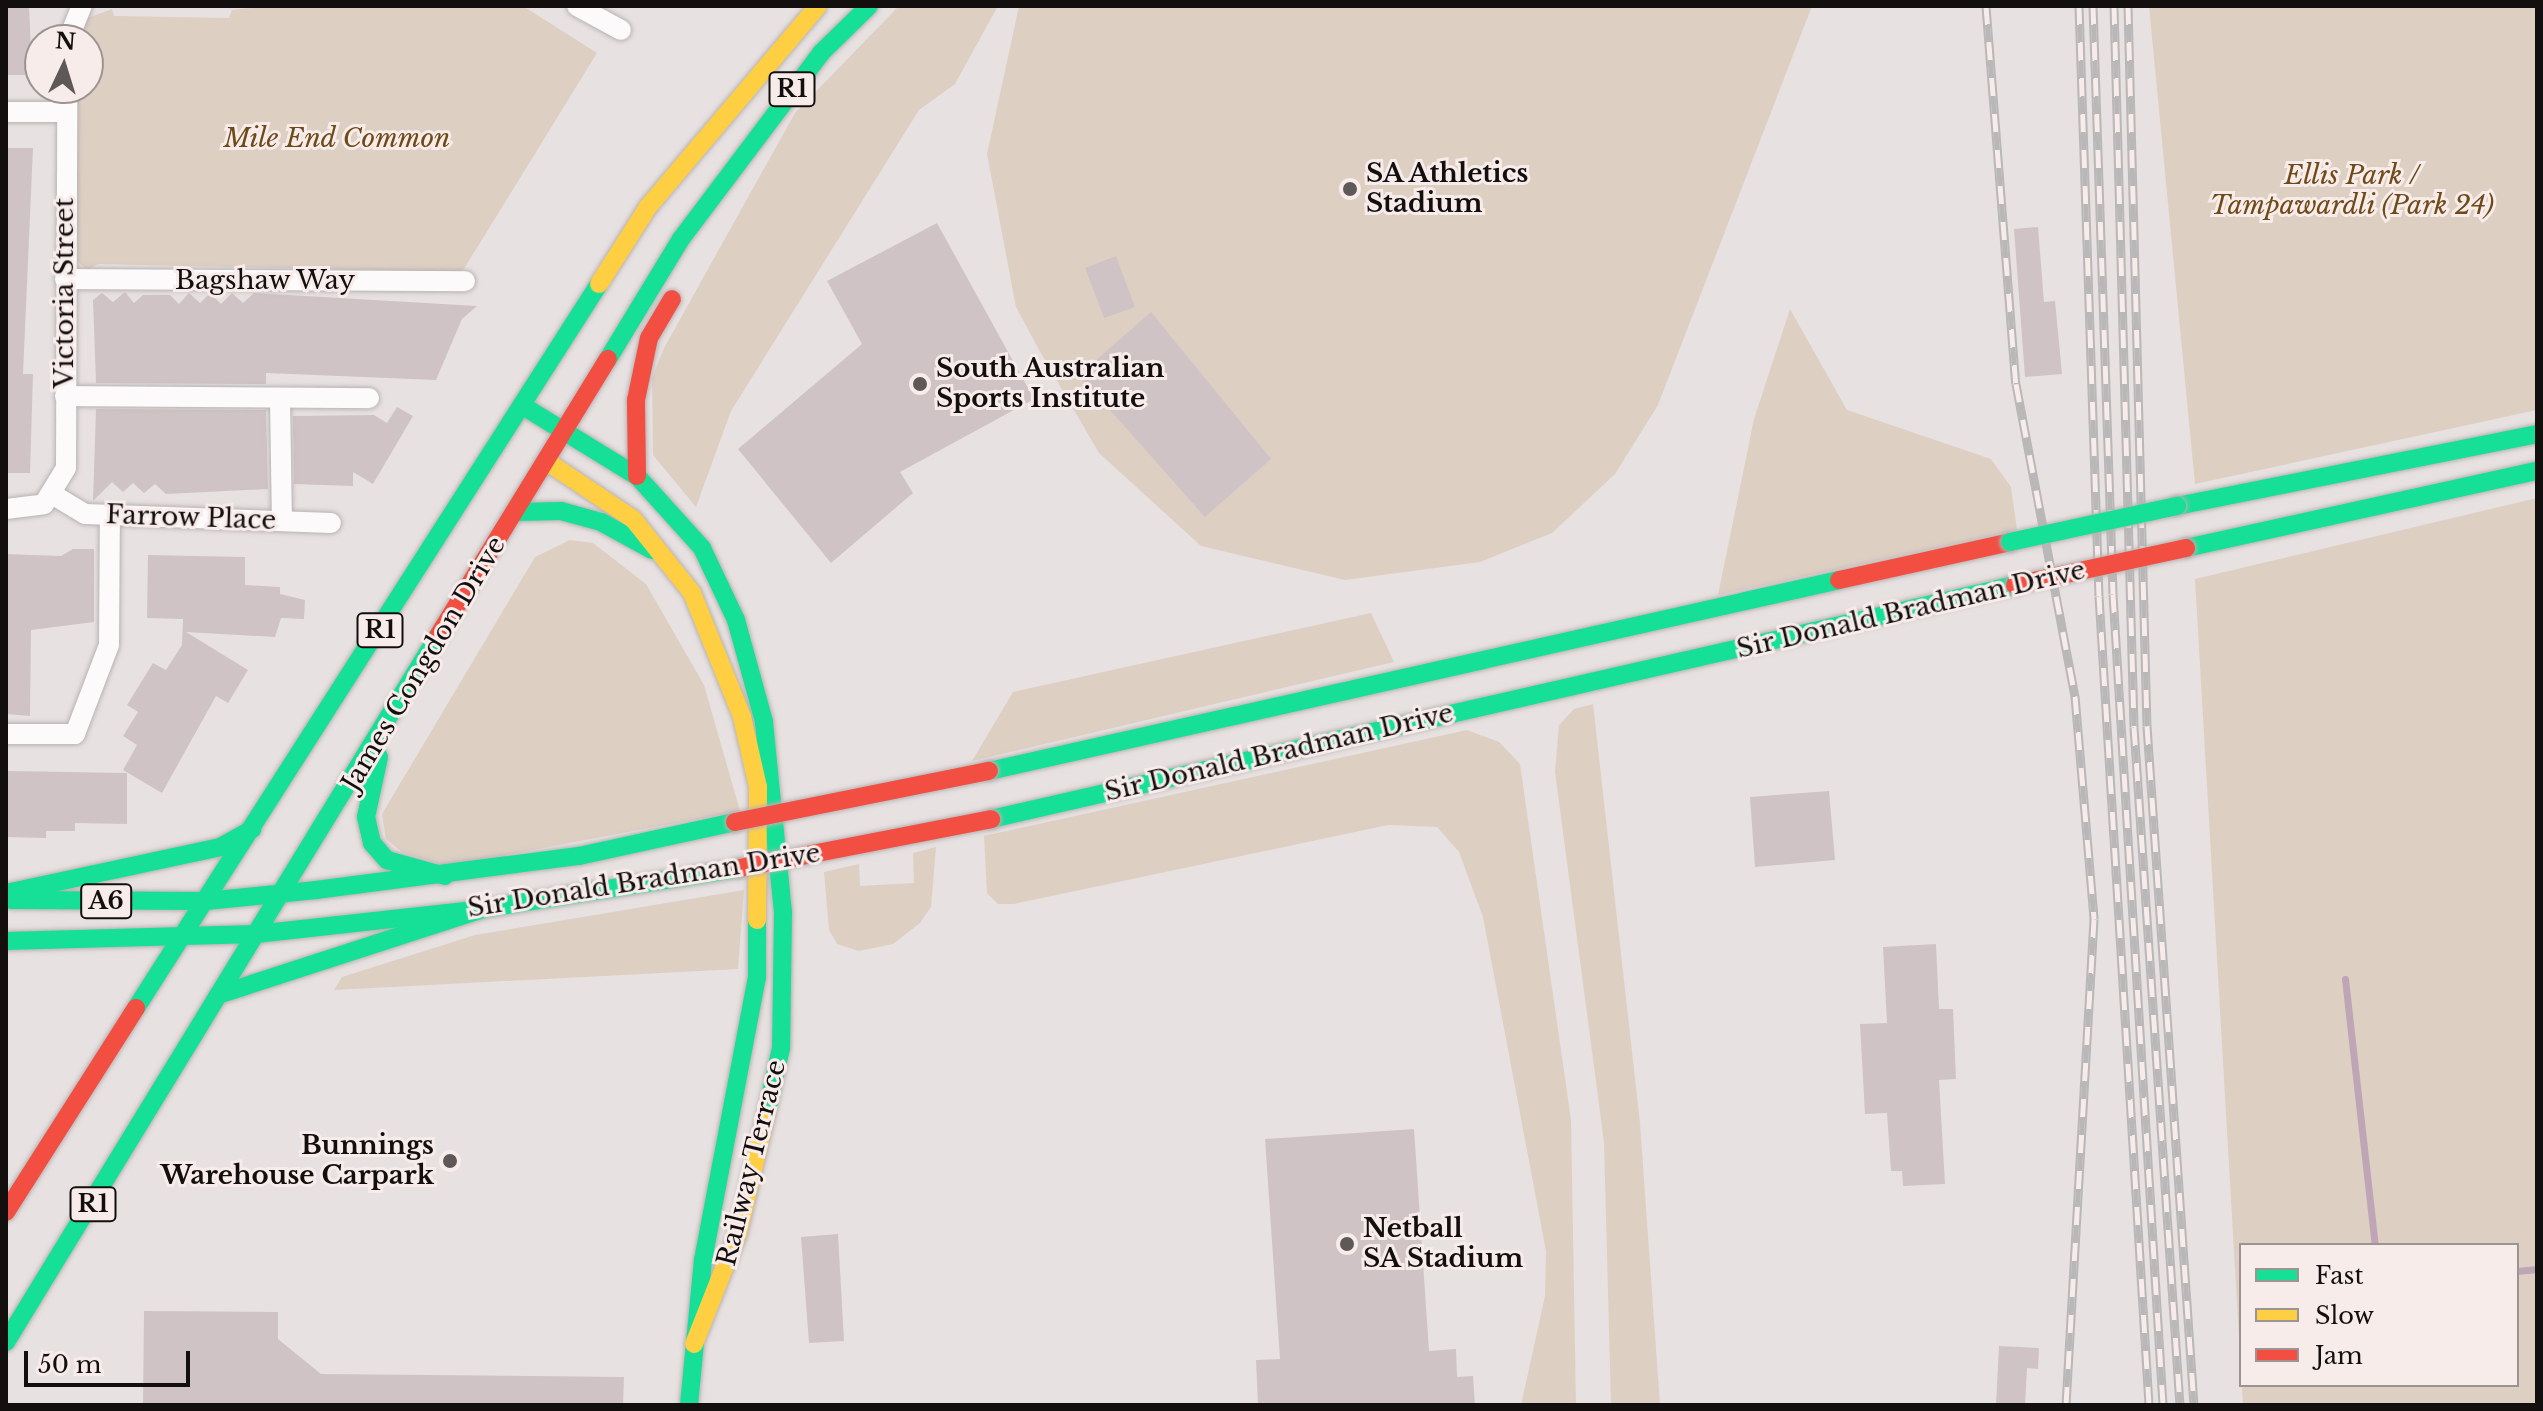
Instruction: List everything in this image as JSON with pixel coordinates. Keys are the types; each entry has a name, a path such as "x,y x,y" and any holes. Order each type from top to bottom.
{"main road":[{"name":"James Congdon Drive","path":"6,1212 675,174 818,6"},
{"name":"James Congdon Drive","path":"6,1342 218,995 385,730 566,428 723,179 821,53 869,6"},
{"path":"675,174 686,132"},
{"path":"704,246 723,179"},
{"path":"637,476 636,400 649,338 680,285"},
{"name":"Railway Terrace","path":"523,406 566,428 637,476 702,548 736,620 775,787 781,1048 738,1233 694,1344"},
{"name":"Railway Terrace","path":"506,432 633,519 669,560 718,651 758,787 757,978 694,1344 689,1405"},
{"name":"Sir Donald Bradman Drive","path":"6,900 206,901 445,876 989,771 1377,681 2010,542 2537,434"},
{"name":"Sir Donald Bradman Drive","path":"6,941 181,939 256,934 482,909 740,868 991,819 1384,727 2537,471"},
{"path":"517,512 561,511 601,522 669,560"},
{"path":"385,730 366,817 372,843 387,860 445,876"},
{"path":"6,893 220,847 253,829"},
{"path":"218,995 482,909"}],"street":[{"path":"577,6 621,30"},
{"name":"Victoria Street","path":"55,496 66,468 67,104"},
{"path":"6,112 67,112"},
{"name":"Bagshaw Way","path":"65,279 465,281"},
{"path":"65,396 369,398"},
{"path":"280,398 282,520"},
{"path":"6,509 55,496"},
{"name":"Farrow Place","path":"55,496 85,514 331,523"},
{"path":"6,734 75,734 109,645 110,515"}],"green space":[{"name":"Mile End Common","path":"270,6 523,6 597,53 462,272 98,264 87,270 77,261 77,104 104,104 104,24 83,24 85,19 112,9 114,16 229,18 232,10"},
{"path":"899,6 998,6 955,84 919,110 731,411 696,507 653,455 652,378 664,348 795,113"},
{"name":"SA Athletics Stadium","path":"1019,6 1812,6 1658,405 1615,474 1552,533 1480,562 1345,580 1201,546 1099,453 1039,350 1016,307 987,154"},
{"name":"Ellis Park / Tampawardli (Park 24)","path":"2149,6 2537,6 2537,410 2195,484"},
{"path":"1790,309 1847,410 1991,459 2011,487 2017,530 1718,595 1754,419"},
{"path":"2537,498 2537,1405 2243,1405 2242,1387 2519,1387 2519,1243 2239,1243 2239,1338 2195,579"},
{"path":"570,540 593,543 646,584 704,685 740,811 446,866 402,852 386,839 382,814 535,557"},
{"path":"1371,613 1394,662 972,761 1013,692"},
{"path":"1593,704 1640,1123 1660,1405 1611,1405 1604,1142 1555,772 1559,725 1574,709"},
{"path":"1467,730 1499,742 1520,764 1571,1120 1576,1405 1521,1405 1545,1296 1546,1251 1483,917 1459,852 1437,827 1388,825 1014,904 998,904 987,893 984,836"},
{"path":"936,847 931,907 920,923 893,944 859,951 837,944 829,930 824,872 859,864 860,886 914,883 913,853"},
{"path":"744,890 738,969 334,990 342,977 475,935"}],"building":[{"path":"6,6 29,6 30,24 24,24 24,75 6,75"},
{"path":"8,148 33,148 23,374 33,374 30,473 6,473"},
{"name":"South Australian Sports Institute","path":"937,223 1034,399 900,472 913,493 831,563 738,449 862,344 827,281"},
{"path":"2038,227 2044,302 2055,301 2062,374 2025,377 2014,229"},
{"path":"1116,256 1135,307 1104,318 1085,268"},
{"path":"125,292 134,303 143,295 170,295 179,304 189,293 200,303 210,293 221,304 232,293 243,303 254,293 477,306 462,319 436,380 266,373 266,384 96,383 93,300 102,293 113,302"},
{"path":"1151,312 1271,459 1205,517 1079,375"},
{"path":"397,407 413,416 373,484 353,472 353,486 294,484 293,416 374,415 387,423"},
{"path":"96,409 266,410 268,489 166,494 155,484 144,493 133,483 123,492 112,482 93,501"},
{"path":"73,549 94,549 94,622 31,630 30,716 6,714 6,554 61,556"},
{"path":"148,555 245,557 245,585 280,587 280,594 305,600 304,619 281,618 275,637 186,632 248,670 228,703 216,696 162,793 123,770 137,745 123,736 138,712 127,705 153,663 166,670 182,645 183,619 147,618"},
{"path":"6,771 127,773 127,824 75,823 75,831 46,831 46,838 6,837"},
{"path":"1829,791 1835,860 1755,867 1750,797"},
{"path":"1936,944 1939,1009 1953,1009 1956,1079 1939,1080 1945,1184 1903,1186 1902,1171 1891,1171 1887,1113 1865,1114 1860,1024 1887,1023 1883,947"},
{"name":"Netball SA Stadium","path":"1414,1129 1429,1351 1456,1349 1457,1377 1473,1376 1475,1405 1258,1405 1256,1360 1280,1359 1265,1139"},
{"path":"838,1234 844,1341 809,1343 801,1237"},
{"path":"144,1311 278,1312 278,1339 321,1374 624,1377 623,1405 143,1405"},
{"path":"1999,1346 2039,1348 2038,1369 2027,1368 2025,1405 1996,1405"}],"waterway":[{"path":"2345,979 2375,1243"},
{"path":"2519,1271 2537,1269"}],"railway":[{"path":"1986,6 2016,384 2075,696 2094,919 2066,1405"},
{"path":"2079,6 2099,596 2149,1405"},
{"path":"2093,6 2113,594 2163,1405"},
{"path":"2114,6 2134,727 2180,1405"},
{"path":"2128,6 2147,726 2194,1405"}],"traffic: fast":[{"path":"608,359 681,239 821,53 869,6"},
{"path":"136,1008 599,284"},
{"path":"523,406 637,476 702,548 736,620 764,722 783,912 781,1048 766,1115"},
{"path":"2177,506 2537,434"},
{"path":"2186,548 2537,471"},
{"path":"2010,542 2177,506"},
{"path":"517,512 561,511 601,522 652,550"},
{"path":"989,771 1839,580"},
{"path":"991,819 2015,585"},
{"path":"6,1342 438,636"},
{"path":"379,757 366,817 372,843 387,860 445,876"},
{"path":"11,900 206,901 316,890 579,856 735,822"},
{"path":"6,893 220,847 252,829"},
{"path":"6,941 256,934 482,909 740,868"},
{"path":"218,995 482,909"},
{"path":"689,1405 703,1260 757,978 757,920"}],"traffic: slow":[{"path":"599,284 648,207 818,6"},
{"path":"546,461 633,519 692,593 742,717 758,787 757,920"},
{"path":"694,1344 738,1233 766,1115"}],"traffic: jam":[{"path":"637,476 636,400 649,338 672,299"},
{"path":"438,636 608,359"},
{"path":"1839,580 2010,542"},
{"path":"2015,585 2186,548"},
{"path":"735,822 989,771"},
{"path":"740,868 991,819"},
{"path":"6,1212 136,1008"}],"place":[{"name":"SA Athletics Stadium","path":"1350,189"},
{"name":"South Australian Sports Institute","path":"920,384"},
{"name":"Bunnings Warehouse Carpark","path":"450,1161"},
{"name":"Netball SA Stadium","path":"1347,1244"}]}
